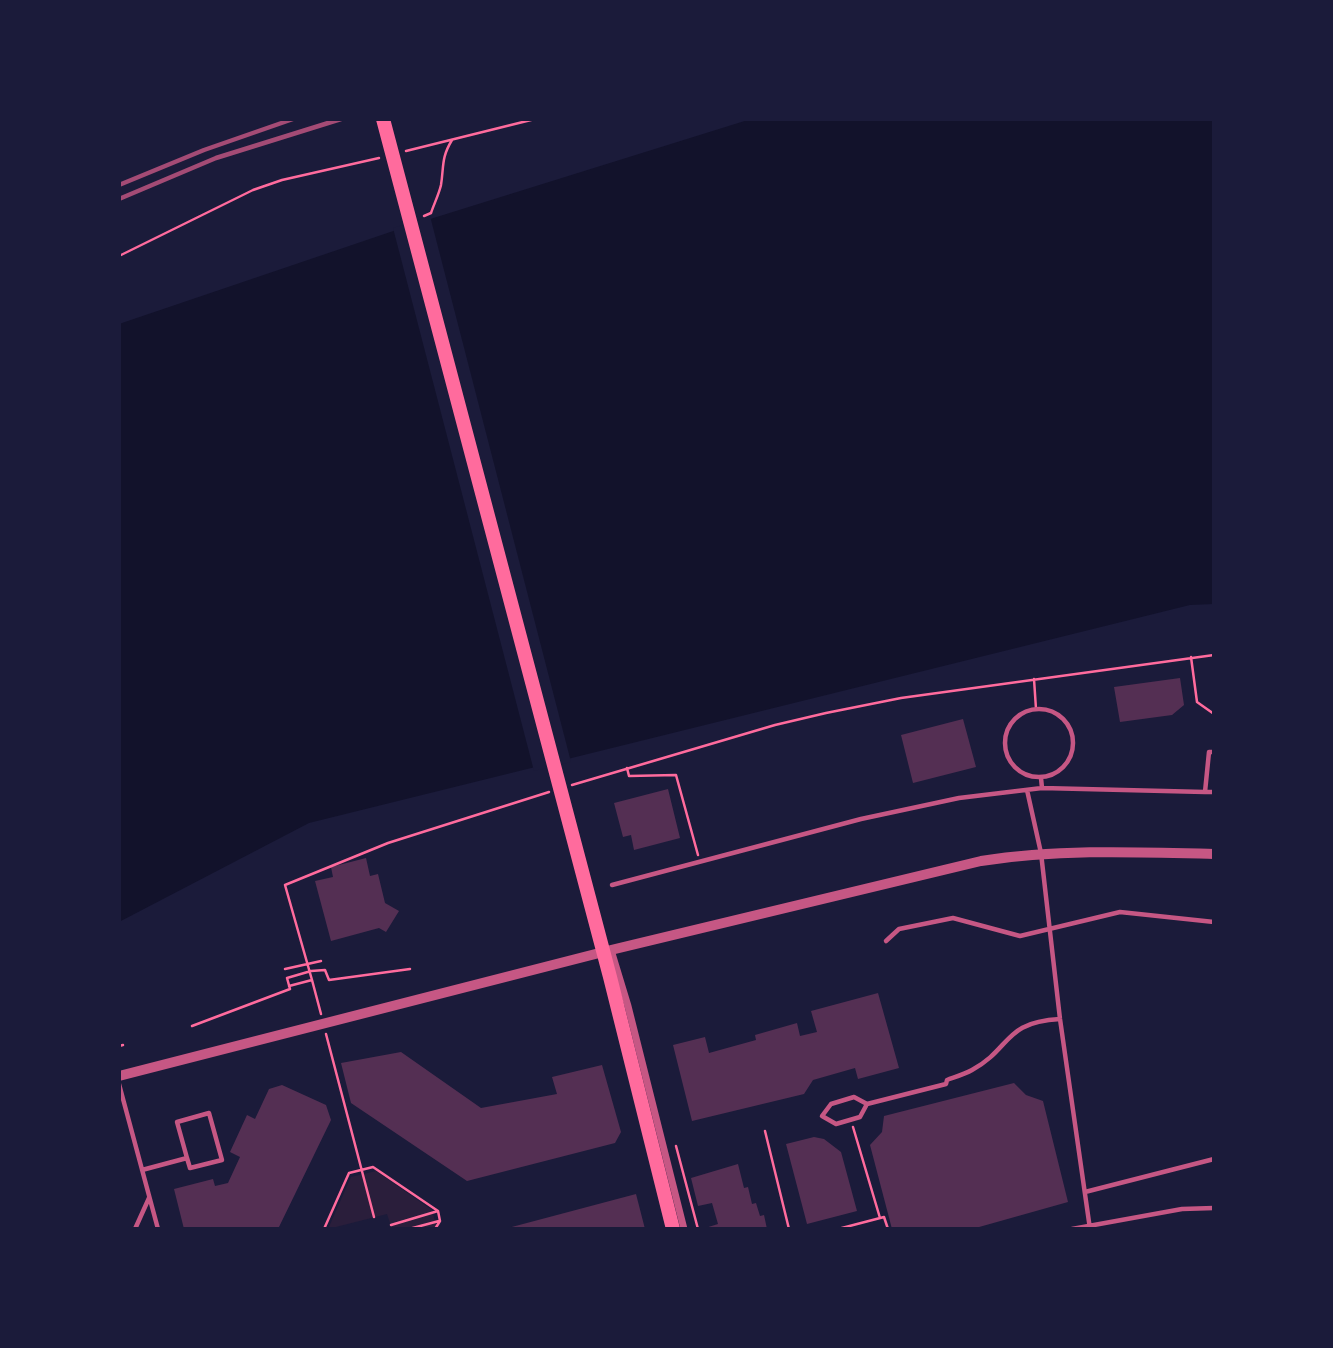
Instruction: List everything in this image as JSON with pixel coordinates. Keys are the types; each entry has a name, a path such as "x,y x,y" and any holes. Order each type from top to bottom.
{"main road":[{"path":"383,119 610,978 673,1229"}],"street":[{"path":"119,1076 611,950 981,861 1041,853 1134,852 1211,856"},
{"path":"611,950 628,1006 684,1229"}],"lane":[{"path":"1036,709 1057,714 1071,730 1073,752 1061,770 1041,778 1023,774 1010,762 1005,746 1008,728 1020,715 1036,709"},
{"path":"1205,792 1209,752 1214,752"},
{"path":"1041,778 1042,788"},
{"path":"612,885 882,815 959,798 1042,788 1214,792"},
{"path":"1027,790 1041,853 1060,1019 1090,1227"},
{"path":"886,941 899,929 953,918 1020,936 1120,912 1214,922"},
{"path":"867,1104 860,1117 836,1124 822,1116 831,1104 854,1097 867,1104 946,1084 947,1080 972,1070 1015,1031 1035,1021 1060,1019"},
{"path":"119,1084 158,1229"},
{"path":"209,1112 222,1160 190,1168 187,1158 177,1122 209,1112"},
{"path":"142,1170 187,1158"},
{"path":"1084,1192 1214,1159"},
{"path":"135,1229 150,1197"},
{"path":"1072,1229 1182,1209 1214,1208"}],"path":[{"path":"404,152 535,119"},
{"path":"421,217 431,213 441,186 443,159 452,140"},
{"path":"119,256 253,190 282,180 380,158"},
{"path":"315,994 285,885 388,844 775,724 901,698 1214,655"},
{"path":"1191,657 1197,702 1214,714"},
{"path":"1034,679 1036,709"},
{"path":"627,768 629,776 676,775 700,862"},
{"path":"285,970 321,961"},
{"path":"192,1026 290,989 287,978 310,971 325,970 329,980 410,969"},
{"path":"289,986 312,980"},
{"path":"333,1061 374,1217"},
{"path":"765,1131 789,1229"},
{"path":"856,1135 880,1218"},
{"path":"676,1146 698,1229"},
{"path":"324,1229 349,1173 373,1167 438,1211 440,1221 435,1229"},
{"path":"391,1225 438,1211"},
{"path":"838,1229 884,1217 888,1229"},
{"path":"409,1229 440,1221"}],"shaded area":[{"path":"751,119 1214,119 1214,604 1190,605 309,823 119,922 119,324 411,225"},
{"path":"376,1171 432,1210 436,1225 434,1229 392,1229 387,1214 328,1229 351,1177"}],"pier":[{"path":"430,216 571,762 534,771 393,228"}],"building":[{"path":"1180,678 1184,705 1172,715 1120,722 1114,687"},
{"path":"963,719 976,767 913,783 901,735"},
{"path":"668,789 680,838 634,850 631,835 623,837 614,803"},
{"path":"366,858 370,876 378,874 385,903 399,911 386,932 379,928 331,941 315,881 333,877 331,867"},
{"path":"878,993 899,1068 858,1079 855,1068 813,1080 804,1094 692,1121 673,1045 705,1037 709,1053 756,1040 755,1035 797,1023 800,1036 817,1032 811,1011"},
{"path":"401,1052 481,1108 557,1094 552,1077 602,1065 621,1132 615,1143 467,1181 351,1103 341,1063"},
{"path":"1014,1083 1026,1095 1043,1101 1068,1202 972,1229 892,1229 870,1145 882,1132 884,1116"},
{"path":"282,1085 326,1105 331,1120 278,1229 184,1229 174,1189 213,1179 215,1186 228,1183 240,1157 230,1152 247,1115 255,1119 269,1089"},
{"path":"814,1137 824,1139 841,1152 857,1211 807,1224 786,1144"},
{"path":"738,1164 744,1188 748,1187 752,1204 756,1203 760,1216 764,1215 767,1229 702,1229 718,1224 712,1203 698,1206 691,1178"},
{"path":"636,1194 645,1229 508,1229 508,1228"}],"railway":[{"path":"119,185 204,150 293,119"},
{"path":"119,199 216,158 341,119"}]}
